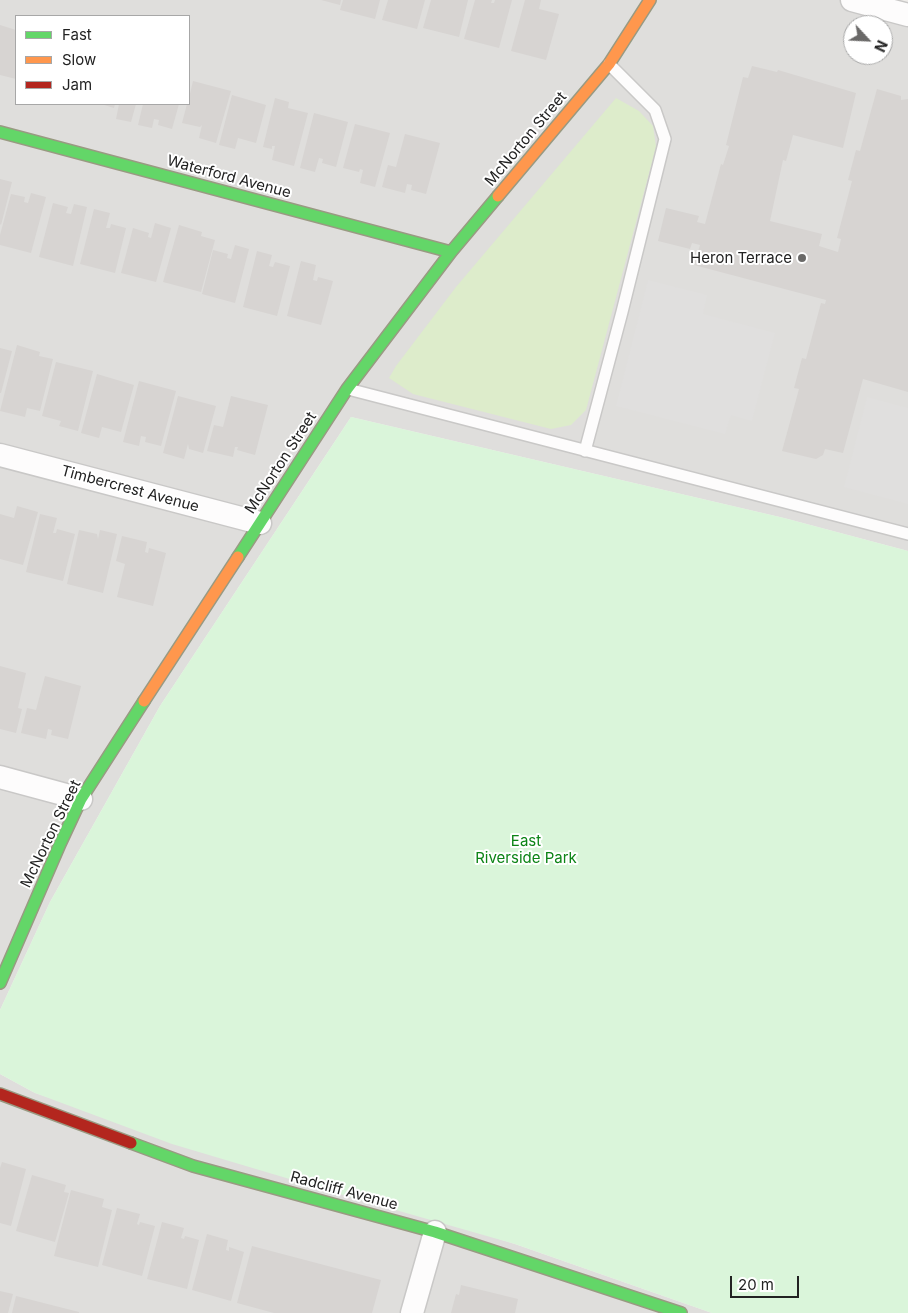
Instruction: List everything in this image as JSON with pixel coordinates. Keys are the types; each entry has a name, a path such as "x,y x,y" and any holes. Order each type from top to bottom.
{"street":[{"name":"McNorton Street","path":"0,983 81,799 347,389 451,252 609,64 650,0"},
{"path":"852,0 908,15"},
{"name":"Waterford Avenue","path":"0,132 451,252"},
{"name":"Timbercrest Avenue","path":"0,455 260,523"},
{"path":"0,777 81,799"},
{"name":"Radcliff Avenue","path":"0,1094 193,1166 435,1232 676,1312"},
{"path":"412,1313 435,1232"}],"lane":[{"path":"585,451 665,139 654,110 609,64"},
{"path":"347,389 908,534"}],"shaded area":[{"path":"0,0 852,0 908,15 908,551 784,518 351,417 160,706 50,902 0,1010"},
{"path":"648,280 707,295 703,314 775,333 752,421 731,415 725,434 616,406"},
{"path":"867,397 908,408 908,504 844,487"},
{"path":"0,1074 35,1093 515,1244 712,1313 0,1313"}],"green space":[{"path":"616,98 639,111 653,126 656,147 586,410 571,425 551,429 413,394 389,378 456,287"},
{"name":"East Riverside Park","path":"351,417 784,518 908,551 908,1313 712,1313 515,1244 172,1144 35,1093 0,1074 0,1010 50,902 160,706"}],"building":[{"path":"321,0 341,0 340,5"},
{"path":"343,0 380,0 375,19 340,10"},
{"path":"388,0 425,0 417,29 382,20"},
{"path":"431,0 468,0 459,37 423,28"},
{"path":"475,0 492,0 491,3 494,3 495,0 512,0 499,48 464,39"},
{"path":"525,0 541,0 539,9 559,14 546,60 511,51"},
{"path":"0,25 15,30 15,79 0,75"},
{"name":"Heron Terrace","path":"752,66 777,72 778,70 856,93 843,148 793,135 786,161 783,160 770,221 822,234 819,246 838,252 841,239 837,238 852,181 848,180 856,150 860,151 877,89 901,96 901,100 908,99 908,392 863,379 843,453 825,449 823,455 816,459 782,451 799,389 794,388 802,358 806,359 821,303 825,304 826,300 694,265 700,245 692,243 690,249 658,241 666,208 699,216 697,222 705,224 721,164 723,165 729,146 726,145 743,77 748,78"},
{"path":"193,81 231,91 216,143 199,138 202,125 200,127 182,123 187,105 190,105"},
{"path":"232,95 266,105 256,143 238,138 235,149 219,145"},
{"path":"275,98 289,102 288,108 308,113 294,166 272,160 275,146 272,146 272,149 263,147"},
{"path":"104,105 115,105 114,108"},
{"path":"119,105 136,105 131,122 116,119"},
{"path":"143,105 179,105 172,129 158,125 159,120 154,119 152,128 138,125"},
{"path":"314,113 348,122 336,167 322,163 323,159 319,158 315,172 300,168"},
{"path":"355,124 390,133 375,187 360,183 363,170 360,169 359,172 343,168"},
{"path":"405,134 440,143 426,194 411,190 412,185 407,184 405,193 382,187 388,165 396,167"},
{"path":"0,179 12,182 1,225 0,224"},
{"path":"31,193 46,197 31,253 0,245 0,235 11,194 25,197 24,202 28,203"},
{"path":"53,203 68,207 66,213 71,214 74,204 87,207 73,266 39,257"},
{"path":"94,209 110,213 106,228 110,228 111,224 126,228 115,273 80,264"},
{"path":"155,223 171,228 156,282 121,273 133,228 149,233 148,237 151,238"},
{"path":"179,225 202,232 201,236 215,240 201,292 163,282"},
{"path":"235,245 249,249 235,303 202,294 213,250 228,254 227,258 231,259"},
{"path":"257,251 272,255 269,266 273,267 275,262 290,266 277,316 243,307"},
{"path":"301,261 316,265 313,280 317,281 318,277 333,281 321,325 287,316"},
{"path":"17,345 40,352 39,356 53,359 40,411 27,408 25,417 0,411"},
{"path":"0,348 12,351 1,393 0,393"},
{"path":"56,362 93,371 78,431 59,426 61,421 42,416"},
{"path":"97,374 134,385 121,432 102,427 99,438 81,433"},
{"path":"139,381 176,391 161,446 145,442 146,437 141,436 139,446 123,442"},
{"path":"178,396 216,406 203,453 189,449 188,444 184,459 163,453"},
{"path":"231,396 268,405 255,455 237,450 238,447 235,447 233,457 207,451 214,425 223,427"},
{"path":"17,506 38,512 23,565 0,559 0,514 14,518"},
{"path":"40,514 57,518 53,533 56,533 57,529 75,534 63,581 26,572"},
{"path":"79,530 97,534 98,539 100,530 117,534 103,593 67,584"},
{"path":"122,536 147,542 145,552 148,553 149,548 166,553 153,606 117,597 125,564 116,561"},
{"path":"0,666 26,673 18,708 22,709 16,733 0,729"},
{"path":"45,676 81,686 68,739 51,735 52,730 48,729 46,739 21,733 27,708 36,710"},
{"path":"2,1162 26,1169 11,1226 0,1223 0,1168"},
{"path":"32,1175 66,1185 64,1192 69,1193 55,1242 16,1231"},
{"path":"71,1190 104,1199 102,1207 112,1210 98,1267 54,1256"},
{"path":"117,1208 140,1214 137,1224 139,1225 140,1222 155,1226 142,1276 102,1265"},
{"path":"162,1222 184,1228 181,1238 184,1239 185,1236 199,1240 187,1289 147,1279"},
{"path":"207,1234 228,1240 226,1250 229,1251 229,1247 244,1252 231,1301 192,1290"},
{"path":"252,1246 381,1280 372,1313 274,1313 237,1303"},
{"path":"461,1285 518,1299 515,1313 451,1313 456,1294 459,1295"},
{"path":"0,1291 13,1294 8,1313 0,1313"},
{"path":"16,1296 79,1312 79,1313 12,1313"}],"traffic: fast":[{"path":"0,132 451,252"},
{"path":"238,557 347,389 451,252 498,196"},
{"path":"0,983 81,799 144,701"},
{"path":"131,1143 193,1166 435,1232 681,1313"}],"traffic: slow":[{"path":"498,196 609,64 650,0"},
{"path":"144,701 238,557"}],"traffic: jam":[{"path":"0,1094 131,1143"}],"place":[{"name":"Heron Terrace","path":"802,258"}]}
